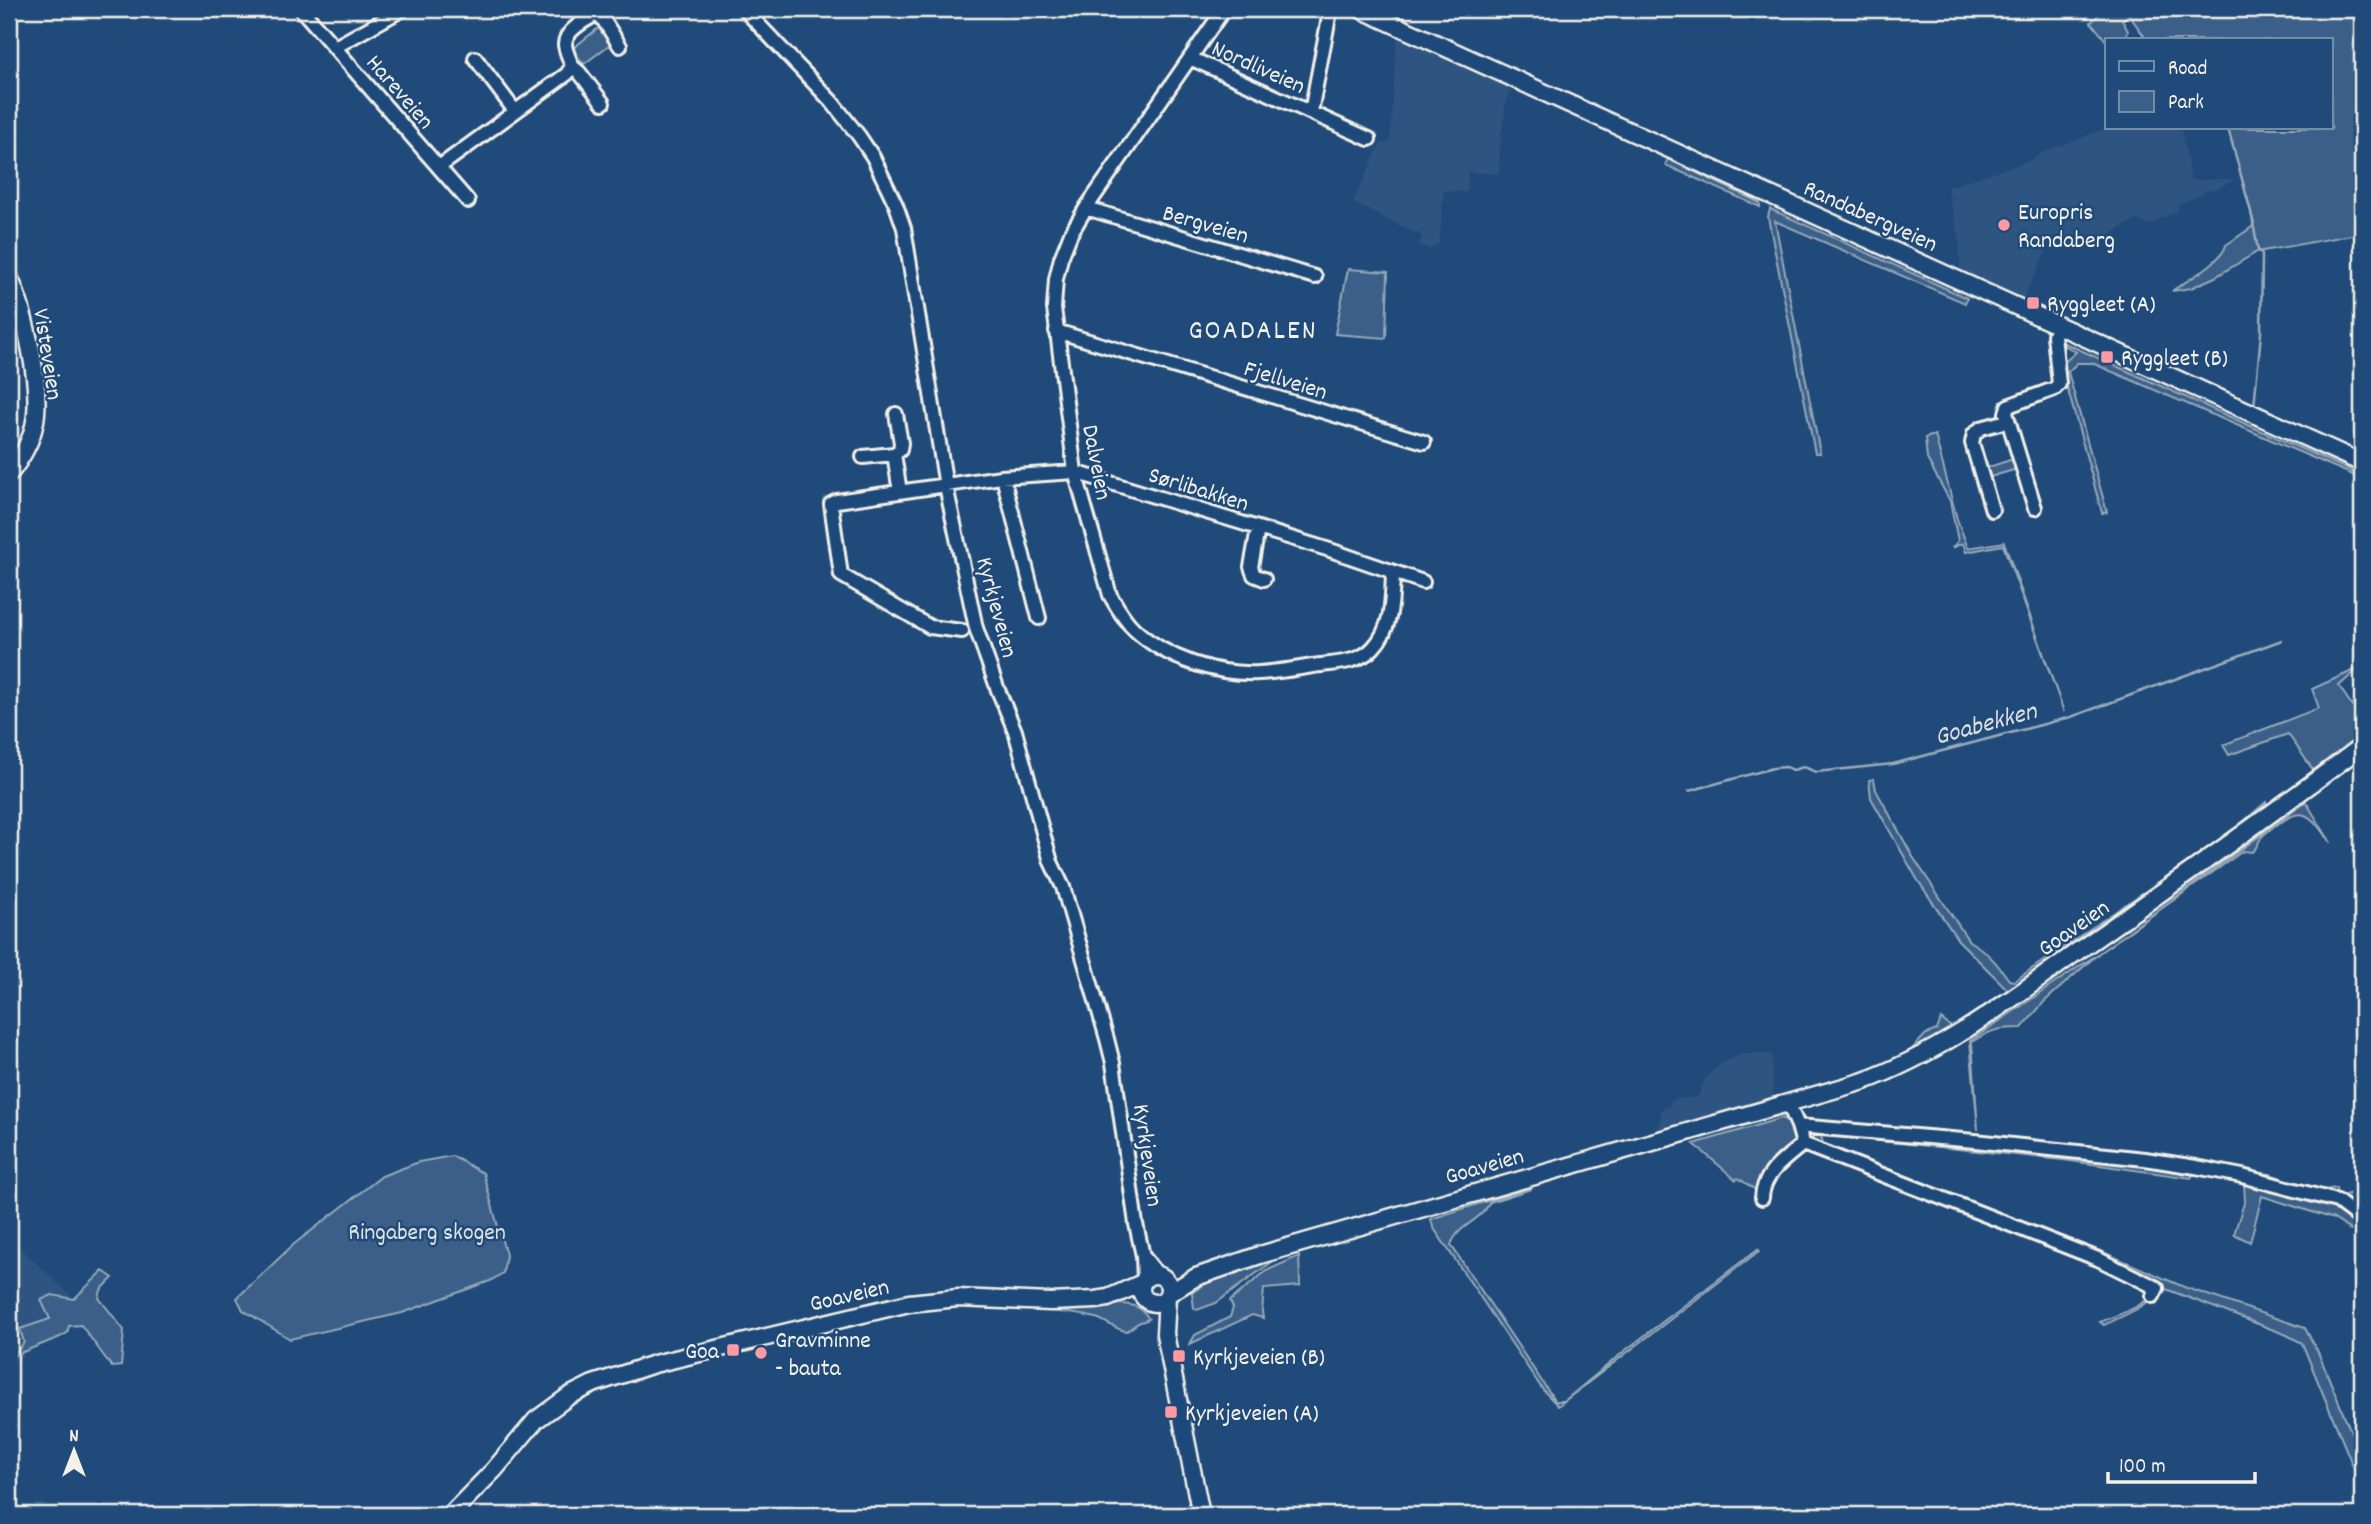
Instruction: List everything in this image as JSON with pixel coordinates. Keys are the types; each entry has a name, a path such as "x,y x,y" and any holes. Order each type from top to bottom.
{"main road":[{"name":"Randabergveien","path":"1360,9 2362,463"},
{"name":"Visteveien","path":"9,277 24,325 37,400 36,422 30,440 9,474"},
{"name":"Goaveien","path":"450,1515 494,1470 536,1420 569,1395 620,1374 909,1303 958,1298 1051,1302 1108,1297 1159,1303 1196,1277 1327,1235 1886,1073 1912,1061 1975,1022 2239,838 2362,746"},
{"name":"Goaveien","path":"1108,1297 1152,1279 1196,1277"},
{"path":"1165,1334 1142,1293 1152,1279 1169,1285 1165,1334 1201,1515"}],"street":[{"name":"Hareveien","path":"301,9 468,201"},
{"path":"334,47 403,9"},
{"name":"Kyrkjeveien","path":"744,9 832,102 852,127 873,157 904,228 946,485 976,628 1015,731 1051,862 1062,887 1110,1051 1136,1224 1143,1256 1152,1279"},
{"name":"Dalveien","path":"1224,9 1086,208 1071,233 1061,258 1055,289 1056,331 1075,472 1110,595 1134,629 1176,657 1200,666 1258,674 1354,660 1371,650 1384,634 1391,615 1393,572"},
{"path":"603,103 572,66 565,44 566,38 573,29 602,11 620,46"},
{"name":"Nordliveien","path":"1311,112 1330,12"},
{"path":"475,58 515,111"},
{"name":"Nordliveien","path":"1190,58 1369,138"},
{"path":"439,167 567,74 572,66"},
{"name":"Bergveien","path":"1086,208 1315,277"},
{"path":"2035,508 2007,421 2008,406 2054,389 2059,384 2054,335 2059,325"},
{"name":"Fjellveien","path":"1056,331 1424,442"},
{"path":"863,457 894,454 900,450 896,414"},
{"path":"1992,510 1972,443 1974,434 1981,428 2007,421"},
{"path":"894,454 900,492"},
{"name":"Sørlibakken","path":"962,631 930,627 841,575 831,504 1003,477 1075,472 1423,582"},
{"path":"1003,477 1039,618"},
{"name":"Sørlibakken","path":"1258,528 1251,568 1254,575 1264,579"},
{"path":"1788,1103 1803,1144"},
{"path":"1798,1126 1975,1141 2196,1167 2337,1201 2362,1220"},
{"path":"1762,1198 1762,1186 1768,1177 1803,1144"},
{"path":"1803,1144 2098,1259 2157,1288 2152,1296"}],"shaded area":[{"path":"1397,36 1511,88 1501,137 1499,174 1468,172 1467,192 1444,191 1439,244 1429,249 1419,244 1422,236 1353,203 1381,142 1388,144 1390,140"},
{"path":"2105,129 2181,130 2191,180 2235,179 2177,205 2179,210 2148,225 2137,220 2074,252 2054,235 2023,299 2015,300 1960,273 1959,236 1947,187 2029,161 2041,153"},
{"path":"1742,1054 1772,1055 1773,1103 1659,1135 1661,1109 1671,1106 1671,1100 1698,1097 1706,1077 1721,1064"},
{"path":"9,1237 74,1299 52,1295 50,1319 24,1342 15,1355 29,1350 9,1368"}],"green space":[{"path":"2100,9 2362,9 2362,233 2257,252 2215,277 2191,288 2172,291 2211,264 2226,245 2254,223 2229,130 2332,130 2332,38 2146,38 2129,15 2122,20 2128,31 2126,38 2105,40 2091,22 2101,13"},
{"path":"601,26 613,42 584,64 572,49"},
{"path":"1668,159 1760,203 1760,207 1665,165"},
{"path":"1770,209 1967,298 1965,303 1775,221 1820,453 1815,453 1768,217"},
{"path":"1348,269 1388,272 1386,338 1335,334"},
{"path":"2060,341 2349,470 2362,479 2092,363 2077,363 2068,372 2107,512 2102,513 2061,365 2076,352"},
{"path":"2110,358 2127,362 2362,468 2362,473"},
{"path":"1935,435 1957,519 1968,548 2004,542 2064,712 2003,545 1966,552 1963,543 1952,548 1958,541 1950,501 1927,459 1925,438"},
{"path":"2016,458 2020,468 1987,478 1984,467"},
{"path":"2359,668 2339,686 2362,721 2362,741 2316,774 2288,734 2229,755 2223,745 2319,708 2312,689"},
{"path":"1874,779 1876,790 1913,857 1969,941 1991,958 2009,980 2014,981 2230,833 2266,802 2270,807 2010,992 1958,940 1917,879 1871,798 1869,780"},
{"path":"2306,802 2331,843 2309,817 2296,815 2289,818 2264,834 2252,852 2243,851 2099,953"},
{"path":"2099,953 2044,1002 2022,1028 1996,1030 1972,1042 1978,1130 1970,1041"},
{"path":"1941,1019 1955,1030 1900,1062 1926,1034 1937,1030"},
{"path":"1782,1118 1793,1128 1798,1141 1762,1194 1738,1178 1736,1180 1694,1144"},
{"path":"1805,1131 2213,1167 2270,1174 2319,1191 2336,1188 2337,1197 2356,1192 2358,1211 2362,1214 2362,1238 2334,1219 2262,1196 2250,1242 2234,1234 2245,1200 2244,1183 2196,1170 2191,1178 2063,1160 1821,1135 1823,1145 2103,1252 2184,1287 2305,1328 2318,1352 2362,1458 2362,1488 2302,1343 2163,1288 2143,1305 2104,1325 2100,1322 2139,1305 2152,1295 2156,1288 1816,1149 1815,1141 1804,1134"},
{"name":"Ringaberg skogen","path":"452,1156 483,1173 506,1255 503,1273 490,1281 402,1313 290,1339 243,1310 237,1298 293,1245 382,1176 419,1162"},
{"path":"1531,1187 1490,1202 1481,1214 1459,1232 1451,1245 1555,1401 1564,1401 1627,1349 1758,1249 1759,1251 1558,1406 1543,1390 1433,1227 1431,1219"},
{"path":"1280,1256 1216,1303 1197,1310 1194,1308 1192,1293 1202,1286 1234,1270"},
{"path":"1299,1256 1300,1286 1264,1289 1263,1318 1252,1315 1190,1344 1195,1335 1230,1317 1233,1308 1230,1301 1266,1271"},
{"path":"103,1271 113,1278 101,1290 99,1298 124,1330 121,1366 112,1367 81,1325 69,1326 67,1333 60,1337 15,1355 24,1342 20,1329 50,1319 41,1300 52,1295 74,1299"},
{"path":"1118,1304 1136,1307 1149,1319 1127,1331 1084,1315 1000,1306 1080,1306"}],"waterway":[{"path":"2229,130 2251,212 2258,250 2262,254 2261,333 2254,407"},
{"name":"Goabekken","path":"1689,791 1773,768 1786,767 1793,770 1804,767 1816,772 1893,764 2071,717 2282,640"}],"place":[{"name":"Europris Randaberg","path":"2004,225"},
{"name":"Ryggleet (A)","path":"2033,303"},
{"name":"Ryggleet (B)","path":"2107,357"},
{"name":"Goa","path":"733,1350"},
{"name":"Gravminne - bauta","path":"761,1353"},
{"name":"Kyrkjeveien (B)","path":"1179,1356"},
{"name":"Kyrkjeveien (A)","path":"1171,1412"}],"district":[{"name":"GOADALEN","path":"1253,328"}]}
